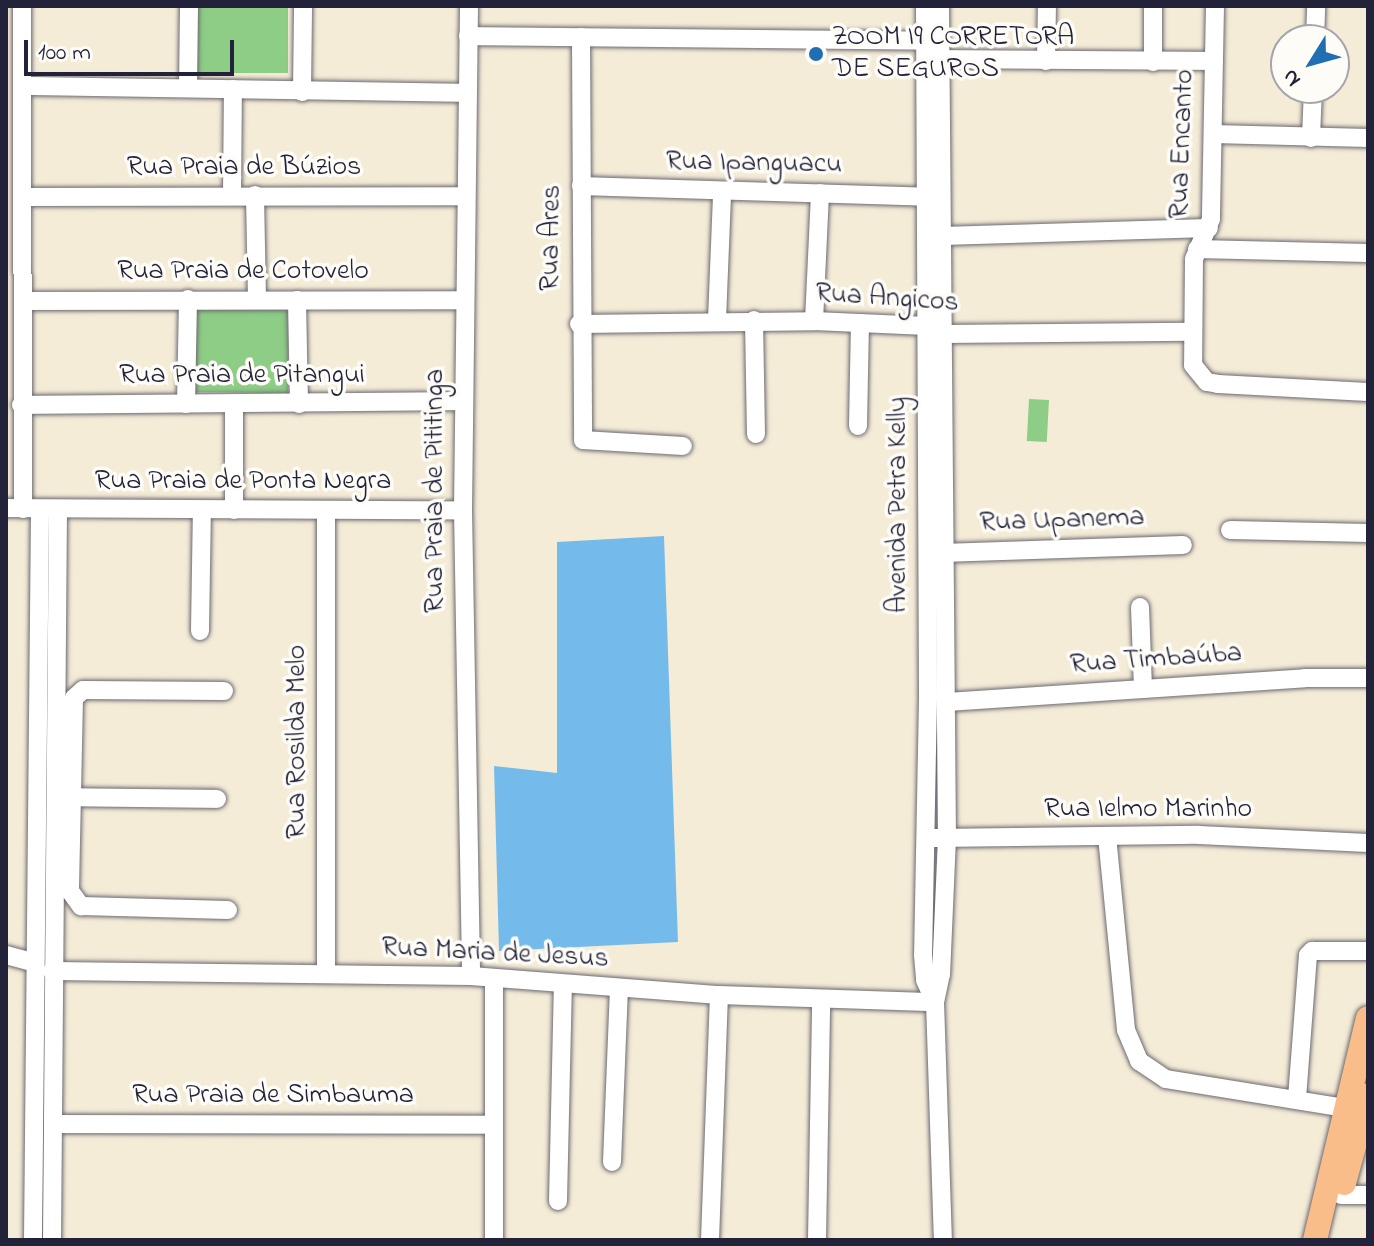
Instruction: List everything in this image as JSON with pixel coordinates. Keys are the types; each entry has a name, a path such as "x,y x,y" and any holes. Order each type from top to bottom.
{"main road":[{"path":"1330,1240 1362,1105 1368,1018"},
{"path":"1315,1240 1362,1105"}],"street":[{"path":"22,6 24,86 18,206 23,301 14,360 70,891 75,904 228,910"},
{"path":"188,88 189,6"},
{"path":"302,92 303,6"},
{"name":"Rua Praia de Pititinga","path":"469,6 464,196 463,510 471,976"},
{"name":"Avenida Petra Kelly","path":"925,6 926,197 935,330 947,702 947,838 941,974 935,1002 943,1240"},
{"name":"Avenida Petra Kelly","path":"935,1002 925,980 923,955 935,330 942,236 940,6"},
{"path":"1046,61 1047,6"},
{"path":"1153,6 1153,62"},
{"name":"Rua Encanto","path":"1215,6 1209,228 1197,249 1191,332 1193,365 1199,374 1218,384 1368,392"},
{"path":"468,36 924,41"},
{"name":"Rua Ares","path":"581,37 579,324 583,440 683,446"},
{"path":"939,59 1214,61"},
{"path":"24,86 466,93"},
{"path":"232,196 233,89"},
{"path":"1311,138 1312,104"},
{"path":"1213,134 1368,138"},
{"name":"Rua Ipanguacu","path":"581,186 722,193 926,197"},
{"path":"717,320 722,193"},
{"path":"814,321 820,193"},
{"path":"255,195 257,299"},
{"name":"Rua Praia de Búzios","path":"18,206 255,195 464,196"},
{"path":"942,236 1209,228"},
{"path":"1197,249 1368,253"},
{"path":"186,404 188,299"},
{"path":"297,300 299,404"},
{"name":"Rua Praia de Cotovelo","path":"23,301 464,300"},
{"path":"754,320 756,434"},
{"name":"Rua Angicos","path":"579,324 754,320 860,323 935,330 1191,332"},
{"path":"858,426 860,323"},
{"name":"Rua Praia de Pitangui","path":"21,405 463,401"},
{"path":"234,404 234,510"},
{"path":"32,509 33,1240"},
{"name":"Rua Praia de Ponta Negra","path":"32,509 463,510"},
{"path":"200,631 202,510"},
{"name":"Rua Rosilda Melo","path":"326,510 326,973"},
{"path":"1230,530 1368,533"},
{"name":"Rua Upanema","path":"942,553 1183,545"},
{"path":"1140,607 1143,689"},
{"name":"Rua Timbaúba","path":"947,702 1368,678"},
{"path":"52,1240 52,971 62,798 73,703 78,694 224,691"},
{"path":"62,798 217,799"},
{"path":"1107,836 1126,1030 1139,1061 1166,1079 1362,1105"},
{"name":"Rua Ielmo Marinho","path":"927,839 1107,836 1368,843"},
{"path":"1297,1098 1308,955 1312,951 1367,951"},
{"path":"6,955 33,962"},
{"name":"Rua Maria de Jesus","path":"52,971 471,976 494,981 719,995 935,1002"},
{"path":"494,981 494,1240"},
{"path":"558,1201 563,986"},
{"path":"612,1162 619,989"},
{"path":"710,1240 719,995"},
{"path":"817,1240 821,999"},
{"name":"Rua Praia de Simbauma","path":"53,1124 493,1125"},
{"path":"1341,1195 1368,1195"}],"green space":[{"path":"194,6 288,6 288,73 194,73"},
{"path":"196,310 289,311 288,393 195,392"},
{"path":"1029,399 1049,400 1047,442 1027,441"}],"water":[{"path":"664,536 678,942 499,951 494,766 557,773 557,542"}],"place":[{"name":"ZOOM I9 CORRETORA DE SEGUROS","path":"816,54"}]}
